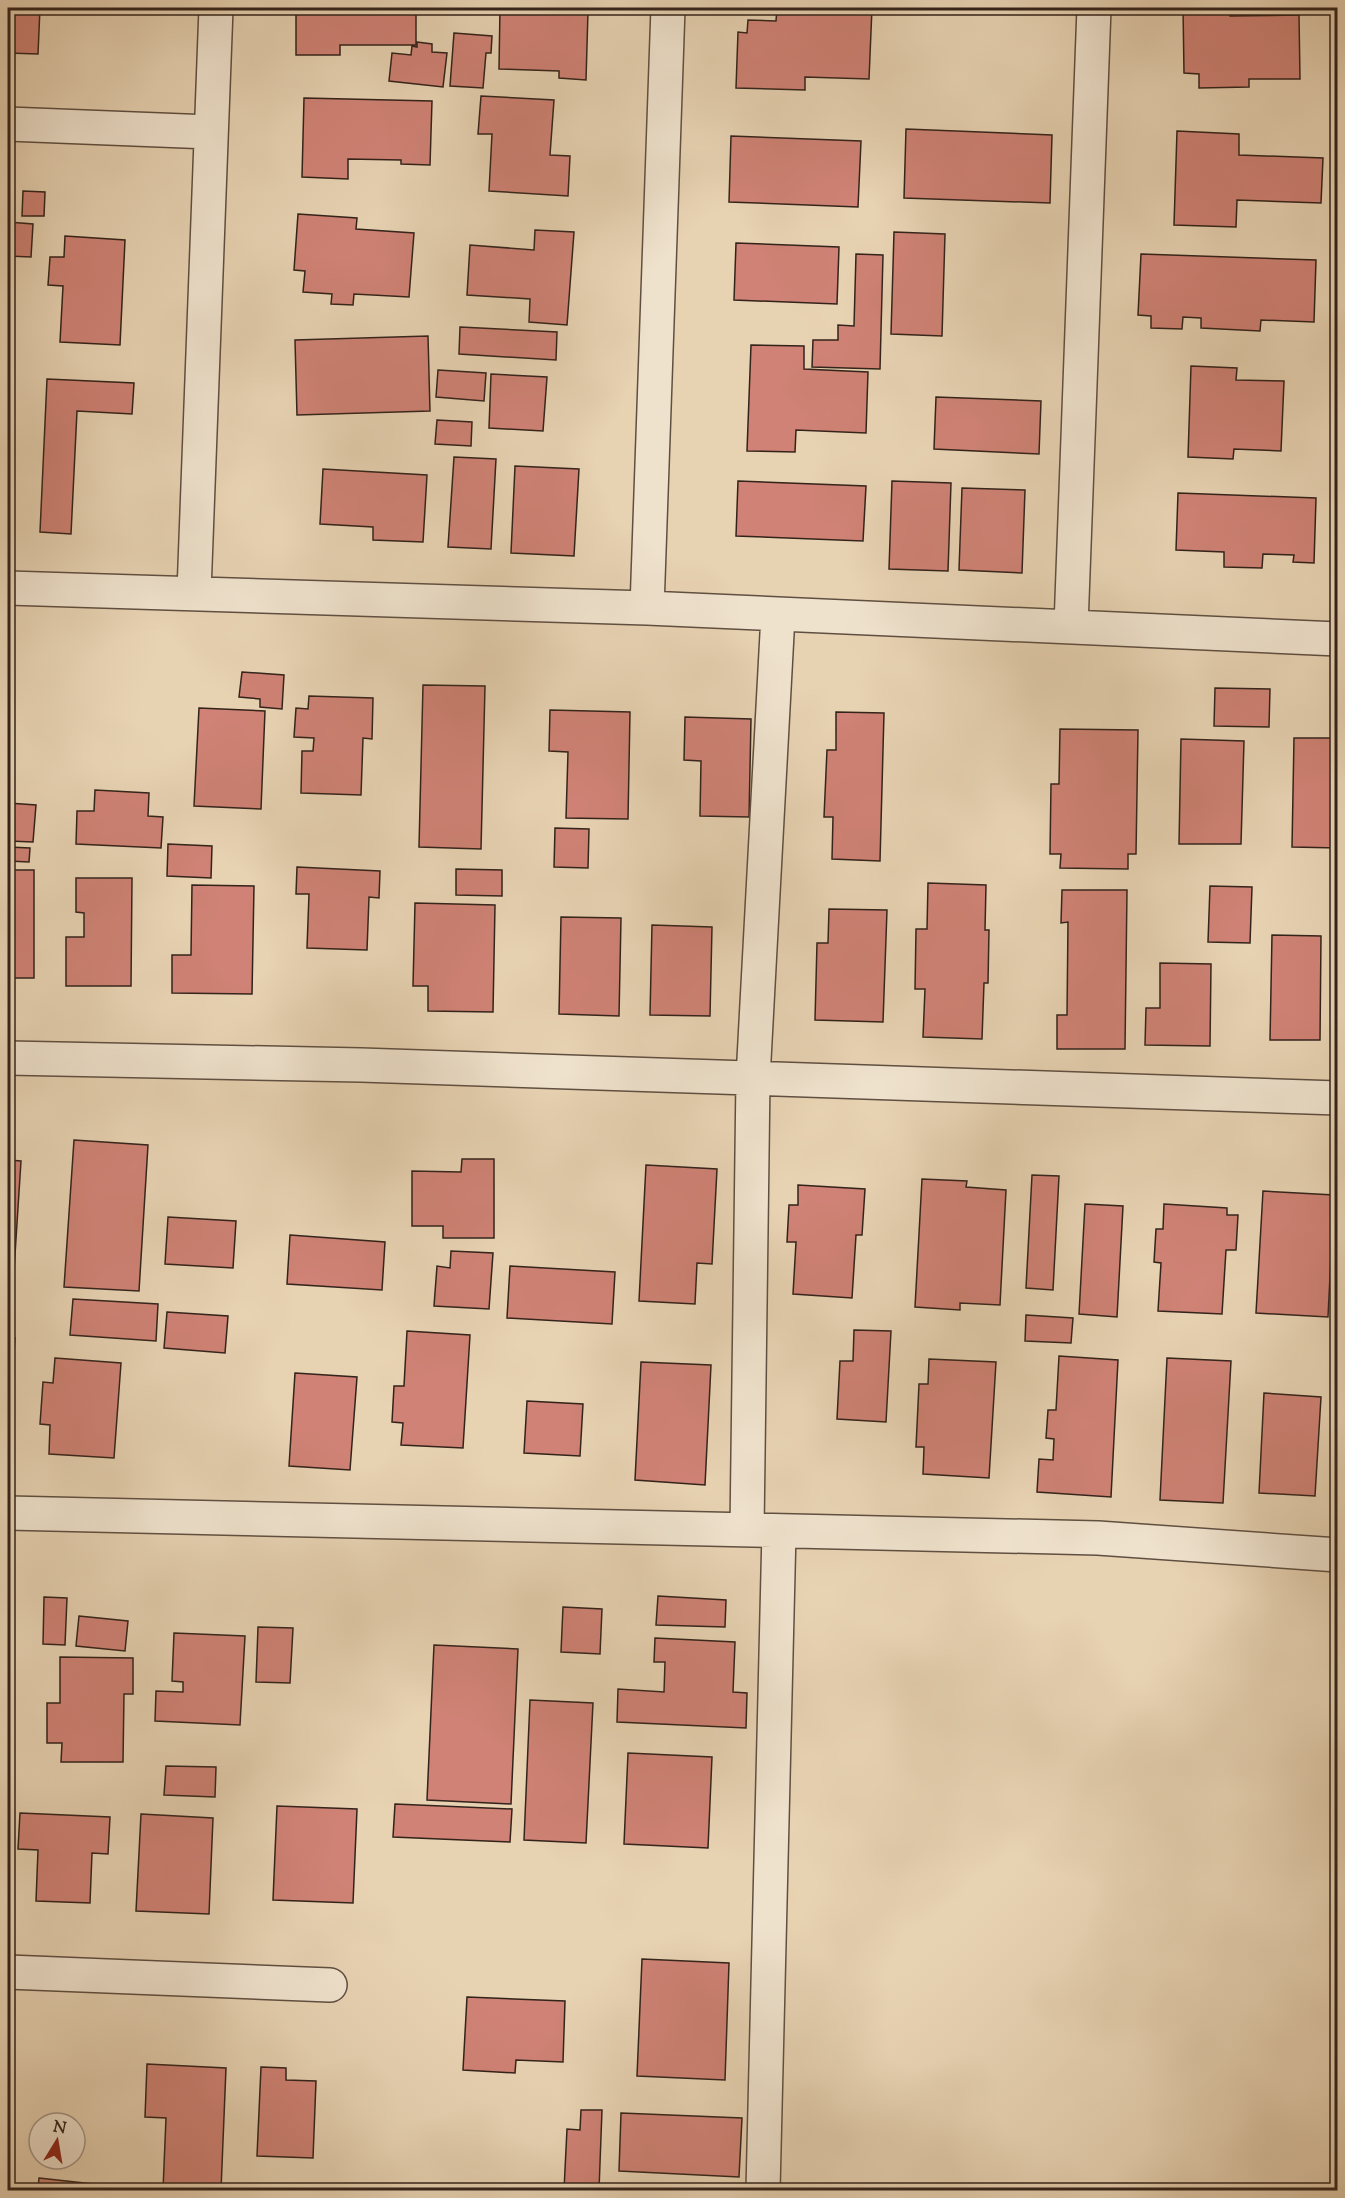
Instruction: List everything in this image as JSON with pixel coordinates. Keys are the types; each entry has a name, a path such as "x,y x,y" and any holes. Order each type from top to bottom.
{"street":[{"path":"194,592 216,8"},
{"path":"647,608 668,8"},
{"path":"1071,626 1094,8"},
{"path":"8,124 210,132"},
{"path":"8,588 194,592 647,608 1338,639"},
{"path":"747,1530 753,1078 778,615"},
{"path":"8,1058 361,1065 1338,1098"},
{"path":"8,1513 1098,1538 1338,1555"},
{"path":"763,2190 779,1531"},
{"path":"8,1972 330,1985"}],"building":[{"path":"8,8 40,8 38,54 8,53"},
{"path":"296,8 416,8 416,45 340,45 340,55 296,55"},
{"path":"500,8 578,8 578,10 588,11 586,80 559,78 559,71 499,69"},
{"path":"777,8 872,8 869,79 805,77 805,90 736,88 738,32 747,33 748,20 776,21"},
{"path":"1183,8 1230,8 1230,16 1299,15 1300,79 1249,79 1249,87 1199,88 1199,74 1184,73"},
{"path":"454,33 492,36 491,53 486,53 483,88 450,86"},
{"path":"417,42 432,44 432,52 447,53 443,87 389,81 392,53 411,55 412,46 417,47"},
{"path":"481,96 554,100 550,155 570,156 568,196 489,191 492,134 478,134"},
{"path":"304,98 432,101 430,165 401,164 401,160 348,159 348,179 302,177"},
{"path":"906,129 1052,135 1050,203 904,198"},
{"path":"1177,131 1239,134 1239,155 1323,158 1321,203 1237,200 1236,227 1174,225"},
{"path":"731,136 861,141 858,207 729,202"},
{"path":"23,191 45,192 44,216 22,216"},
{"path":"298,214 357,218 356,229 414,233 409,297 354,294 353,305 331,304 332,294 303,292 305,271 294,270"},
{"path":"8,222 33,224 31,257 8,256"},
{"path":"535,230 574,232 567,325 529,322 530,299 467,295 470,245 534,250"},
{"path":"894,232 945,234 942,336 891,334"},
{"path":"65,236 125,240 120,345 60,342 63,286 48,285 50,257 64,257"},
{"path":"736,243 839,247 837,304 734,300"},
{"path":"856,254 883,255 880,369 812,367 813,340 838,340 838,325 854,326"},
{"path":"1141,254 1316,260 1314,322 1261,320 1260,331 1201,328 1201,318 1183,317 1182,329 1151,328 1151,316 1138,315"},
{"path":"460,327 557,332 556,360 459,354"},
{"path":"428,336 430,411 297,415 295,340"},
{"path":"751,345 804,346 804,369 868,372 866,433 796,430 795,452 747,451"},
{"path":"1191,366 1237,368 1236,380 1284,381 1281,451 1234,449 1233,459 1188,457"},
{"path":"438,370 486,373 484,401 436,397"},
{"path":"491,374 547,377 543,431 489,428"},
{"path":"47,379 134,383 132,414 77,411 71,534 40,532"},
{"path":"936,397 1041,401 1039,454 934,449"},
{"path":"437,420 472,422 471,446 435,444"},
{"path":"454,457 496,459 491,549 448,547"},
{"path":"515,466 579,469 574,556 511,553"},
{"path":"323,469 427,475 423,542 373,540 373,527 320,524"},
{"path":"738,481 866,486 863,541 736,536"},
{"path":"892,481 951,483 948,571 889,569"},
{"path":"962,488 1025,490 1022,573 959,570"},
{"path":"1178,493 1316,498 1314,563 1293,562 1294,555 1263,554 1262,568 1224,567 1224,552 1176,550"},
{"path":"242,672 284,675 282,709 260,707 260,699 239,697"},
{"path":"423,685 485,686 481,849 419,847"},
{"path":"1215,688 1270,689 1269,727 1214,726"},
{"path":"309,696 373,698 372,739 363,738 361,795 301,793 302,751 313,751 314,738 294,737 296,708 308,709"},
{"path":"199,708 265,711 261,809 194,806"},
{"path":"550,710 630,712 628,819 566,818 568,752 549,751"},
{"path":"836,712 884,713 880,861 832,859 833,817 824,817 827,750 836,750"},
{"path":"685,717 751,719 749,817 700,816 701,761 684,760"},
{"path":"1060,729 1138,730 1136,854 1128,854 1128,869 1060,868 1061,854 1050,854 1051,784 1059,784"},
{"path":"1294,738 1338,738 1338,848 1292,847"},
{"path":"1181,739 1244,741 1241,844 1179,844"},
{"path":"95,790 149,793 148,816 163,817 161,848 76,844 77,811 94,811"},
{"path":"8,803 36,805 33,842 8,841"},
{"path":"555,828 589,829 588,868 554,867"},
{"path":"168,844 212,846 211,878 167,876"},
{"path":"8,847 30,848 29,862 8,861"},
{"path":"297,867 380,871 379,898 369,897 367,950 307,948 309,894 296,894"},
{"path":"456,869 502,870 502,896 456,895"},
{"path":"8,870 34,870 34,978 8,978"},
{"path":"76,878 132,878 131,986 66,986 66,937 84,937 84,913 76,912"},
{"path":"928,883 986,885 985,930 989,930 988,983 984,983 982,1039 923,1037 925,989 915,989 916,929 927,929"},
{"path":"192,885 254,886 252,994 172,993 172,955 191,955"},
{"path":"1210,886 1252,887 1250,943 1208,942"},
{"path":"1062,890 1127,890 1125,1049 1057,1049 1057,1015 1067,1015 1068,922 1061,923"},
{"path":"415,903 495,905 493,1012 428,1011 428,986 413,986"},
{"path":"829,909 887,910 883,1022 815,1020 817,943 828,943"},
{"path":"561,917 621,918 619,1016 559,1014"},
{"path":"652,925 712,927 710,1016 650,1015"},
{"path":"1272,935 1321,936 1320,1040 1270,1040"},
{"path":"1160,963 1211,964 1210,1046 1145,1045 1146,1008 1160,1008"},
{"path":"74,1140 148,1145 139,1291 64,1287"},
{"path":"462,1159 494,1159 494,1238 443,1238 443,1226 412,1226 412,1171 461,1172"},
{"path":"8,1160 21,1161 14,1270 8,1269"},
{"path":"646,1165 717,1169 712,1264 697,1263 695,1304 639,1301"},
{"path":"1032,1175 1059,1176 1053,1290 1026,1288"},
{"path":"922,1179 967,1181 966,1187 1006,1190 1000,1305 960,1303 960,1310 915,1307"},
{"path":"798,1185 865,1189 862,1235 856,1235 852,1298 793,1294 796,1242 787,1242 789,1205 798,1205"},
{"path":"1263,1191 1334,1195 1328,1317 1256,1313"},
{"path":"1085,1204 1123,1206 1117,1317 1079,1314"},
{"path":"1164,1204 1227,1208 1227,1215 1238,1215 1236,1250 1226,1250 1222,1314 1158,1311 1161,1263 1154,1262 1156,1229 1163,1229"},
{"path":"168,1217 236,1221 233,1268 165,1264"},
{"path":"290,1235 385,1242 382,1290 287,1284"},
{"path":"451,1251 493,1253 489,1309 434,1306 437,1266 450,1268"},
{"path":"510,1266 615,1272 612,1324 507,1318"},
{"path":"73,1299 158,1304 156,1341 70,1335"},
{"path":"167,1312 228,1316 225,1353 164,1348"},
{"path":"1026,1315 1073,1318 1071,1343 1025,1341"},
{"path":"854,1330 891,1331 886,1422 837,1419 840,1361 853,1361"},
{"path":"407,1331 470,1335 463,1448 401,1445 403,1423 392,1422 394,1386 404,1386"},
{"path":"8,1337 15,1338 8,1443"},
{"path":"1059,1356 1118,1360 1111,1497 1037,1492 1039,1459 1053,1460 1054,1439 1046,1438 1048,1410 1056,1410"},
{"path":"55,1358 121,1363 114,1458 49,1454 50,1425 40,1424 43,1382 53,1383"},
{"path":"1167,1358 1231,1361 1223,1503 1160,1500"},
{"path":"929,1359 996,1362 989,1478 923,1474 924,1447 916,1447 919,1384 928,1384"},
{"path":"641,1362 711,1365 705,1485 635,1480"},
{"path":"295,1373 357,1377 350,1470 289,1466"},
{"path":"1264,1393 1321,1397 1315,1496 1259,1493"},
{"path":"527,1401 583,1404 580,1456 524,1453"},
{"path":"658,1596 726,1600 725,1627 656,1625"},
{"path":"44,1597 67,1598 65,1645 43,1644"},
{"path":"563,1607 602,1609 600,1654 561,1652"},
{"path":"79,1616 128,1621 125,1651 76,1646"},
{"path":"258,1627 293,1628 290,1683 256,1682"},
{"path":"174,1633 245,1636 240,1725 155,1721 156,1691 183,1692 183,1682 172,1681"},
{"path":"655,1638 735,1642 733,1692 747,1693 746,1728 617,1722 618,1689 664,1692 665,1662 654,1662"},
{"path":"434,1645 518,1649 511,1804 427,1800"},
{"path":"60,1657 133,1658 133,1694 124,1694 123,1762 61,1762 62,1743 47,1743 47,1703 60,1703"},
{"path":"530,1700 593,1703 586,1843 524,1840"},
{"path":"628,1753 712,1757 708,1848 624,1844"},
{"path":"166,1766 216,1767 215,1797 164,1795"},
{"path":"395,1804 512,1809 510,1842 393,1837"},
{"path":"277,1806 357,1809 353,1903 273,1900"},
{"path":"20,1813 110,1817 108,1854 92,1853 90,1903 36,1901 38,1850 18,1849"},
{"path":"141,1814 213,1818 209,1914 136,1911"},
{"path":"642,1959 729,1963 725,2080 637,2076"},
{"path":"467,1997 565,2001 563,2062 516,2060 515,2073 463,2070"},
{"path":"147,2064 226,2068 221,2190 163,2190 166,2118 145,2117"},
{"path":"261,2067 286,2068 286,2080 316,2081 313,2158 257,2156"},
{"path":"581,2110 602,2110 599,2190 564,2190 567,2129 580,2130"},
{"path":"621,2113 742,2118 739,2177 619,2171"},
{"path":"39,2178 93,2184 92,2190 38,2190"}]}
